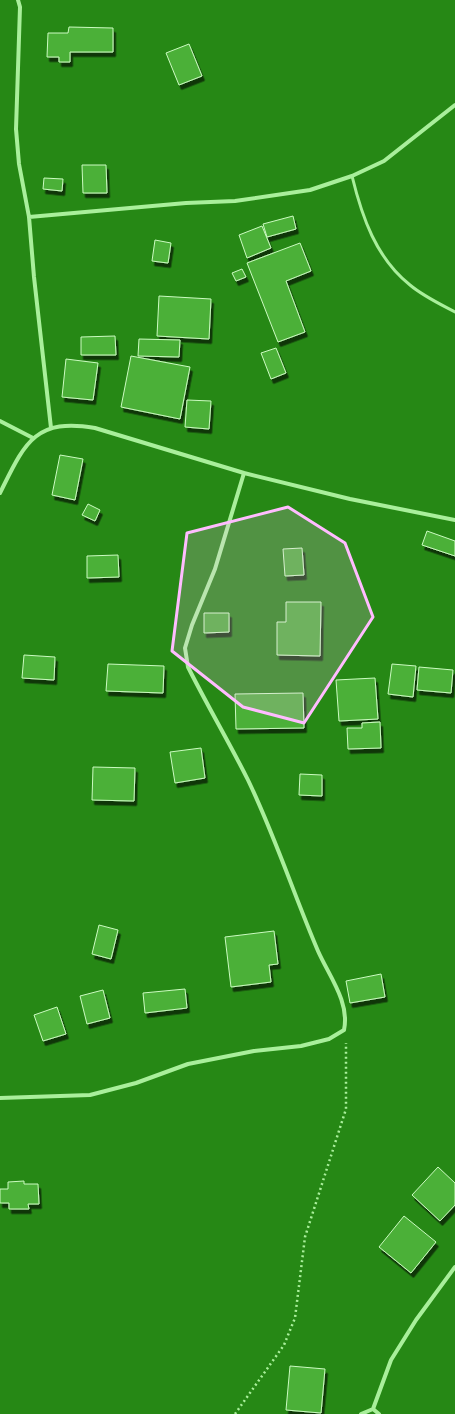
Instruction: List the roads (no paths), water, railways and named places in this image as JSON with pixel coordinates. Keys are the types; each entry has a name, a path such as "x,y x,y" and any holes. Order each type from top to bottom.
{"street":[{"path":"18,0 20,8 16,129 19,164 29,216 34,277 51,428"},
{"path":"29,216 235,200 310,190 352,176 384,161 455,105"},
{"path":"0,421 32,438"},
{"path":"0,493 18,458 32,438 51,428 77,425 95,428 244,473 350,499 455,520"},
{"path":"0,1098 90,1095 136,1083 188,1064 254,1050 301,1046 329,1039 344,1030 347,1019 343,1002 318,952 272,833 248,780 188,667 185,648 192,625 215,569 244,473"},
{"path":"361,1414 373,1409 391,1360 416,1320 455,1267"},
{"path":"373,1409 379,1414"}],"lane":[{"path":"352,176 358,201 372,238 390,267 410,285 455,312"}]}
